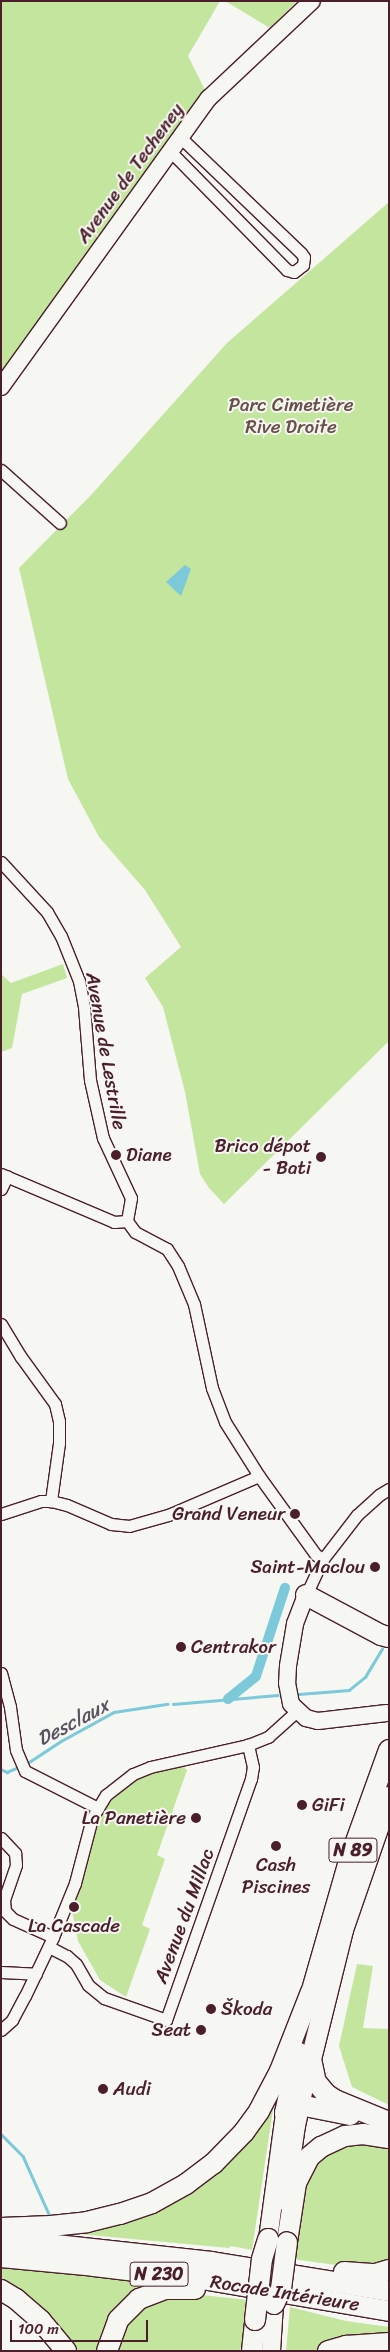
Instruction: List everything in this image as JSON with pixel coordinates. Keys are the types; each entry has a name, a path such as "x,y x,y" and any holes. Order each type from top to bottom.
{"highway":[{"path":"306,1595 386,1638"},
{"name":"N 89","path":"293,2109 310,1992 349,1860 389,1750"},
{"name":"N 89","path":"310,2059 341,1938 389,1797"},
{"path":"1,2228 87,2222 120,2214 152,2203 186,2184 213,2164 244,2132 280,2071 310,1992"},
{"path":"310,2059 316,2082 326,2094 335,2100 389,2123"},
{"path":"293,2109 389,2123"},
{"path":"252,2351 266,2317 262,2259 278,2240 304,2164 314,2152 329,2142 352,2135 371,2134 389,2138"},
{"name":"N 230","path":"1,2239 98,2248 230,2265 389,2291"},
{"name":"Rocade Intérieure","path":"1,2258 94,2266 202,2279 389,2311"},
{"path":"230,2265 244,2259 359,2274 374,2274 389,2270"},
{"path":"107,2351 112,2331 122,2315 139,2299 158,2291 186,2288 292,2302 315,2298"},
{"path":"1,2290 16,2299 41,2321 66,2351"},
{"path":"328,2351 346,2346 389,2343"}],"main road":[{"name":"N 89","path":"278,2240 293,2109 310,2059"},
{"path":"260,2351 266,2317"},
{"path":"266,2317 271,2351"}],"street":[{"name":"Avenue de Techeney","path":"1,387 209,98 312,1"},
{"path":"170,151 287,270 294,272 303,265 304,257 301,253 180,138"},
{"path":"1,470 60,523"},
{"name":"Avenue de Lestrille","path":"1,862 46,912 61,936 79,980 84,1007 90,1080 103,1138 131,1198 127,1221"},
{"path":"1,1189 4,1175 114,1222 127,1221 135,1232 167,1249 178,1266 194,1304 212,1388 222,1413 259,1476 311,1548 323,1559"},
{"path":"1,1324 10,1341 55,1404 59,1421 59,1443 51,1501"},
{"path":"1,1514 41,1501 51,1501 67,1505 111,1524 129,1526 168,1515 259,1476"},
{"path":"387,1713 331,1720 311,1720 297,1711 288,1695 288,1666 295,1624 323,1559 357,1515 379,1495 389,1489"},
{"path":"1,1673 10,1707 16,1750 25,1771 98,1808"},
{"path":"1,2030 12,2020 51,1942 75,1883 92,1818 116,1786 133,1774 176,1760 248,1745 277,1731 297,1711"},
{"name":"Avenue du Millac","path":"51,1942 76,1964 88,1985 104,1998 166,2020 251,1779 252,1767 248,1745"},
{"path":"1,1838 15,1853 16,1866 4,1900 5,1910 13,1918 51,1942"},
{"path":"1,1972 36,1974"}],"green space":[{"path":"1,1 220,1 188,56 209,98 1,385"},
{"path":"225,1 297,1 270,28"},
{"name":"Parc Cimetière Rive Droite","path":"389,202 389,1041 224,1204 209,1188 200,1174 185,1092 163,1007 145,978 181,947 145,890 99,837 68,779 19,568 92,494 227,343"},
{"path":"63,964 67,978 22,994 12,1048 1,1052 1,974 11,983"},
{"path":"181,1764 187,1770 157,1855 165,1859 142,1925 150,1929 126,1997 100,1980 78,1941 71,1906 89,1845 103,1811 126,1783"},
{"path":"357,1964 373,1966 363,2028 389,2029 389,2105 352,2087 339,2046"},
{"path":"276,2089 252,2250 231,2246 229,2248 68,2233 160,2203"},
{"path":"344,2142 389,2145 389,2262 358,2268 292,2259 299,2200 313,2165"},
{"path":"1,2268 137,2281 158,2285 101,2351 72,2351 1,2284"},
{"path":"202,2295 248,2300 245,2330 240,2351 111,2351 114,2336 153,2297"},
{"path":"290,2307 346,2321 389,2327 389,2340 321,2351 286,2351"}],"water":[{"path":"185,565 191,569 181,596 166,582"}],"waterway":[{"path":"228,1699 256,1676 285,1588"},
{"name":"Desclaux","path":"299,1694 349,1690 365,1677 382,1649"},
{"name":"Desclaux","path":"173,1704 278,1695"},
{"name":"Desclaux","path":"26,1764 61,1741 114,1712 167,1704"},
{"name":"Desclaux","path":"1,1769 7,1772 19,1767"},
{"path":"1,2134 23,2156 49,2214"}],"place":[{"name":"Diane","path":"116,1155"},
{"name":"Brico dépot - Bati","path":"321,1157"},
{"name":"Grand Veneur","path":"295,1514"},
{"name":"Saint-Maclou","path":"375,1567"},
{"name":"Centrakor","path":"181,1647"},
{"name":"GiFi","path":"302,1805"},
{"name":"La Panetière","path":"196,1818"},
{"name":"Cash Piscines","path":"276,1846"},
{"name":"La Cascade","path":"74,1907"},
{"name":"Škoda","path":"211,2009"},
{"name":"Seat","path":"201,2030"},
{"name":"Audi","path":"103,2089"}]}
